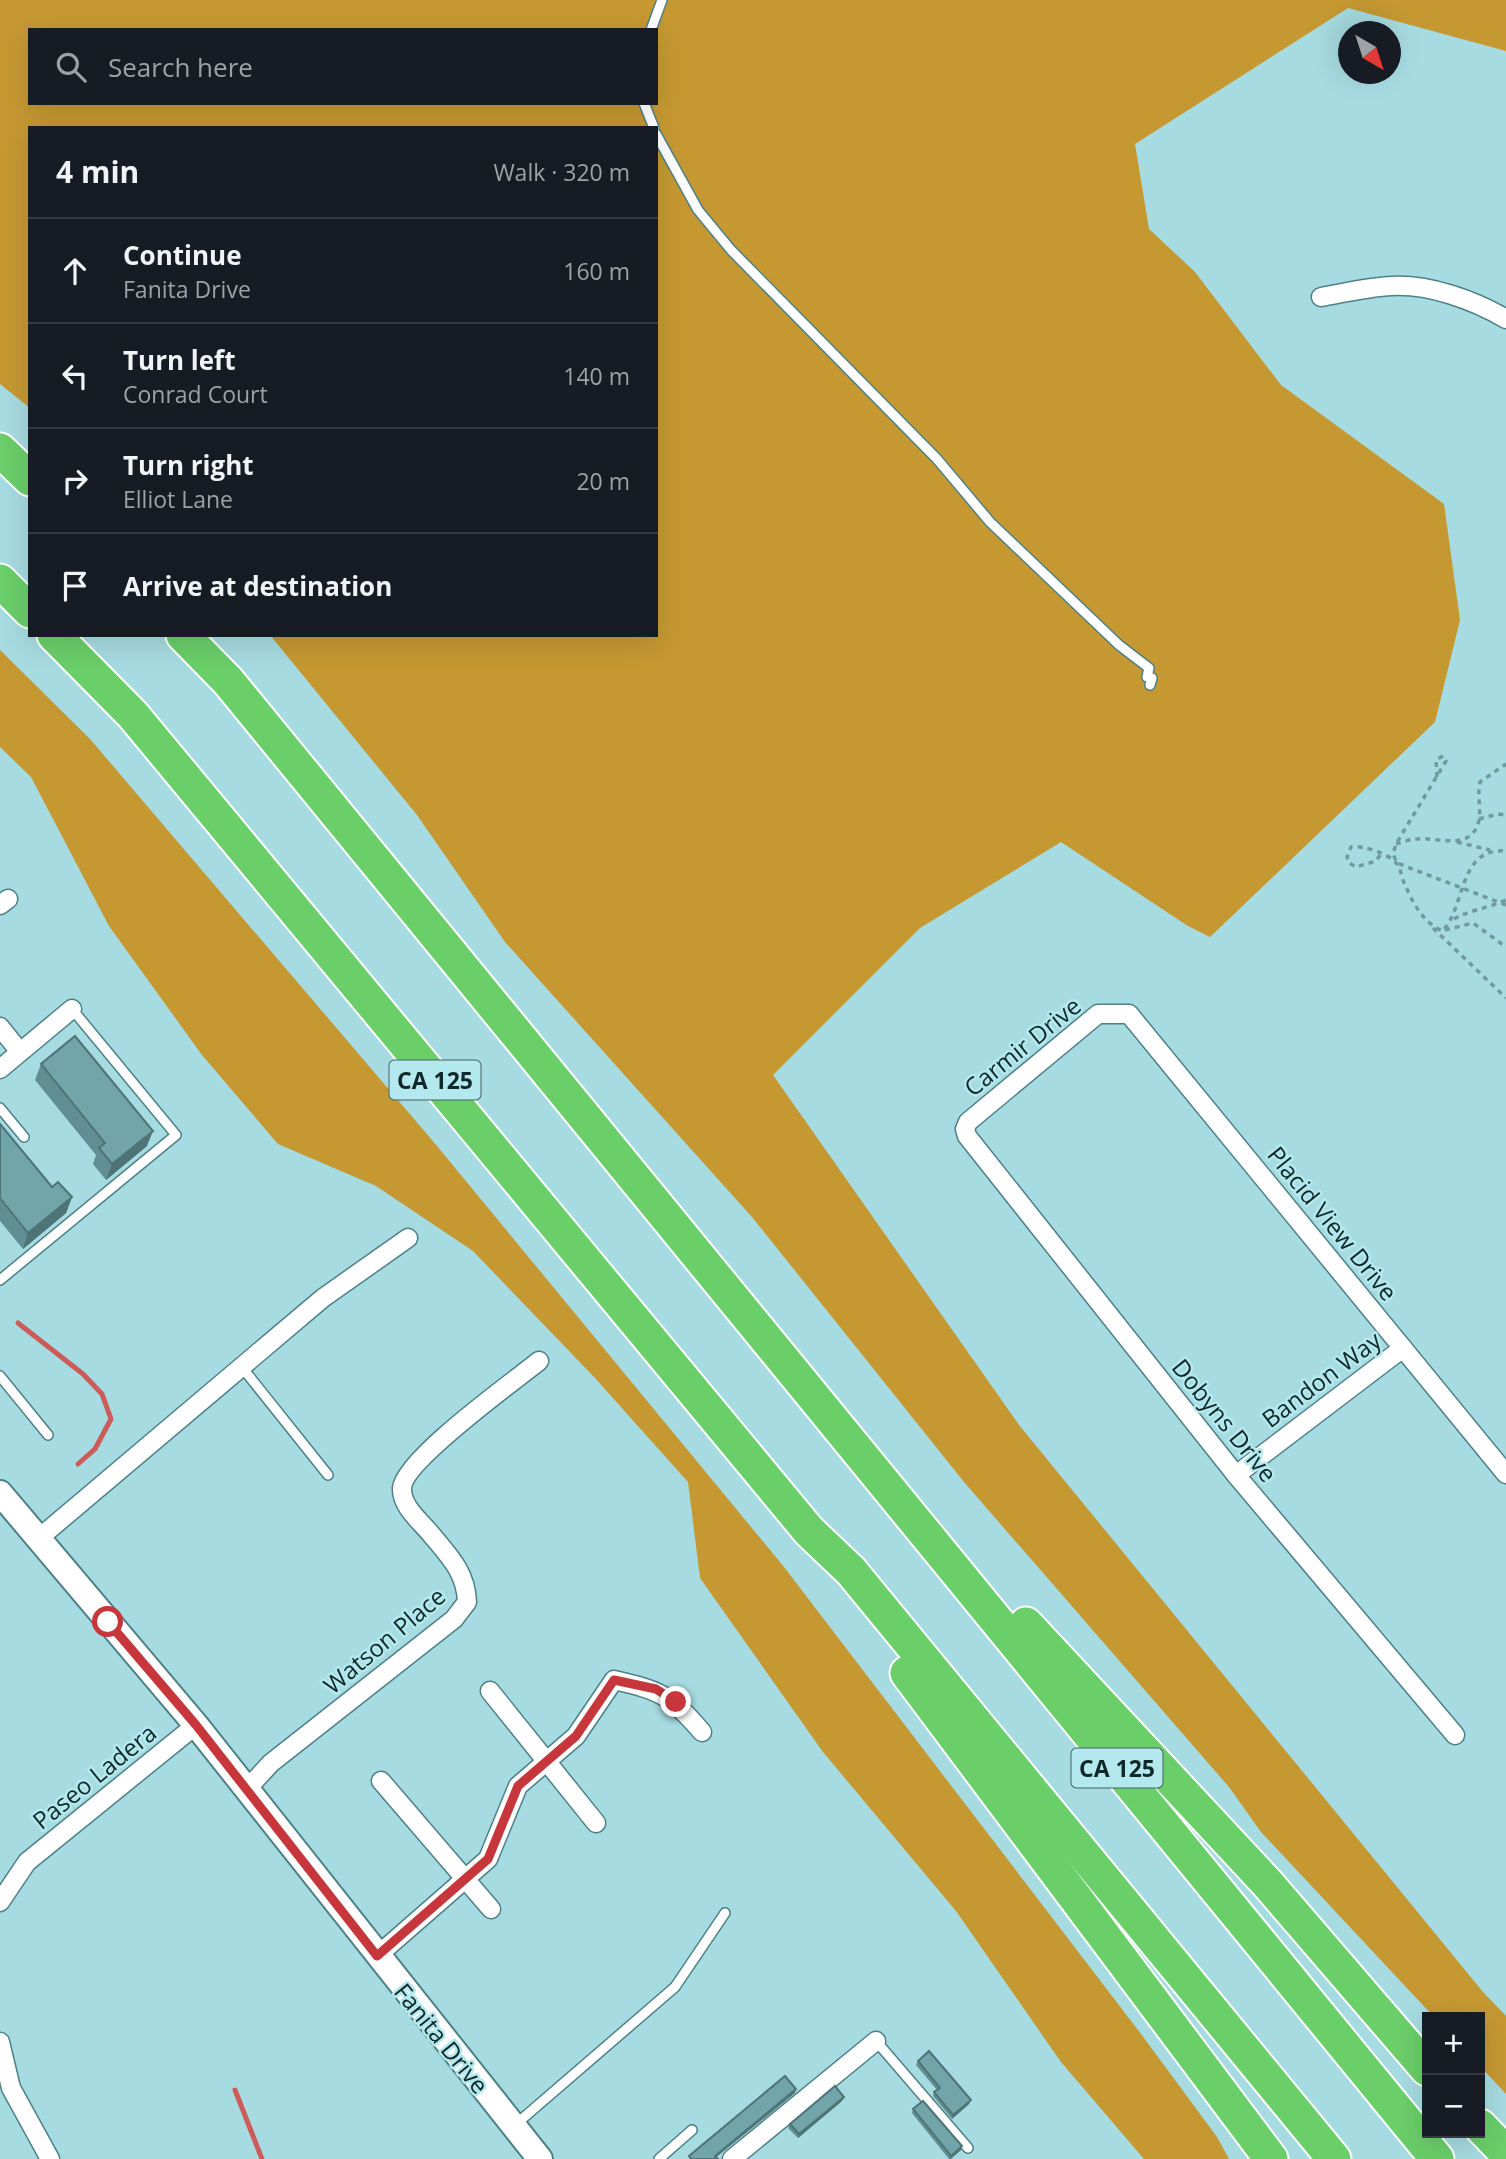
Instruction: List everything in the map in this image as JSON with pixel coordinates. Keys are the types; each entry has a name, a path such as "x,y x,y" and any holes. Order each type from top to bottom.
{"highway":[{"path":"0,450 28,477"},
{"path":"0,580 28,609"},
{"name":"CA 125","path":"56,637 134,715 809,1531 850,1572 1334,2159"},
{"name":"CA 125","path":"185,637 237,692 1435,2157"},
{"path":"801,1380 1268,1884 1422,2063"},
{"path":"809,1531 816,1552 1270,2159"},
{"path":"1485,2131 1506,2153"}],"main road":[{"name":"Fanita Drive","path":"3,1503 38,1539 196,1725 540,2159"}],"street":[{"path":"1321,297 1407,286 1458,297 1506,318"},
{"path":"0,1069 72,1009"},
{"name":"Carmir Drive","path":"965,1129 974,1116 1098,1014 1117,1012"},
{"name":"Placid View Drive","path":"1117,1012 1129,1014 1139,1022 1506,1474"},
{"path":"0,1027 20,1052"},
{"name":"Dobyns Drive","path":"965,1129 1236,1475 1455,1735"},
{"path":"38,1539 323,1298 408,1238"},
{"name":"Bandon Way","path":"1236,1475 1403,1348"},
{"name":"Watson Place","path":"246,1790 271,1763 454,1619 467,1602 467,1584 460,1569 408,1507 402,1489 408,1472 426,1452 539,1361"},
{"path":"377,1956 488,1859 518,1786 576,1736 614,1680 656,1689 676,1702 702,1732"},
{"path":"490,1691 596,1823"},
{"name":"Paseo Ladera","path":"0,1902 27,1862 196,1725"},
{"path":"381,1781 491,1909"},
{"path":"732,2159 876,2041"},
{"path":"0,2042 11,2088 50,2159"}],"lane":[{"path":"652,28 662,0"},
{"path":"645,105 653,126"},
{"path":"658,138 698,210 731,250 937,459 990,522 1119,645 1149,668 1147,677 1152,678 1150,685"},
{"path":"0,1280 176,1135 72,1009"},
{"path":"0,1108 24,1137"},
{"path":"241,1366 328,1475"},
{"path":"0,1376 48,1435"},
{"path":"514,2127 675,1987 725,1913"},
{"path":"876,2041 968,2148"},
{"path":"659,2159 692,2130"}],"path":[{"path":"1437,777 1436,760 1443,756 1446,761 1437,777 1396,844 1393,854 1405,885 1432,926 1506,999"},
{"path":"1455,841 1473,833 1479,819 1477,792 1480,782 1506,764"},
{"path":"1479,819 1498,814 1506,815"},
{"path":"1396,844 1418,839 1455,841 1468,847 1506,851"},
{"path":"1380,855 1376,861 1356,867 1349,863 1347,857 1351,847 1360,846 1380,855 1397,863 1506,902"},
{"path":"1454,919 1462,887 1480,856 1492,850"},
{"path":"1443,931 1465,912 1484,910 1500,902"},
{"path":"1432,926 1443,931 1473,923 1506,947"}],"shaded area":[{"path":"0,0 1506,0 1506,51 1348,8 1135,144 1149,229 1195,272 1281,385 1444,504 1460,620 1435,722 1210,937 1188,926 1061,842 920,928 773,1075 1019,1425 1483,1992 1506,2016 1506,2094 1485,2071 1485,2012 1429,2012 1261,1832 1229,1787 964,1482 752,1217 505,942 417,815 272,637 658,637 658,126 28,126 28,406 0,384"},
{"path":"0,650 90,739 432,1140 784,1567 1141,2034 1217,2137 1229,2159 1144,2159 1061,2062 956,1911 823,1752 700,1578 688,1482 595,1378 473,1251 376,1186 278,1144 202,1055 109,926 31,777 0,747"}],"building":[{"path":"75,1036 153,1131 112,1164 99,1148 105,1143 41,1064"},
{"path":"0,1124 52,1187 58,1182 72,1197 28,1233 0,1198"},
{"path":"929,2051 971,2100 953,2115 934,2092 940,2088 918,2061"},
{"path":"785,2076 796,2089 715,2156 718,2159 691,2159 689,2156"},
{"path":"835,2086 844,2097 799,2134 790,2124"},
{"path":"923,2101 962,2146 951,2156 913,2109"}],"waterway":[{"path":"18,1323 83,1374 102,1394 111,1419 95,1449 78,1464"},
{"path":"235,2090 262,2159"}],"route":[{"path":"108,1622 196,1725 377,1956 488,1859 518,1786 576,1736 614,1680 656,1689 676,1702"}]}
